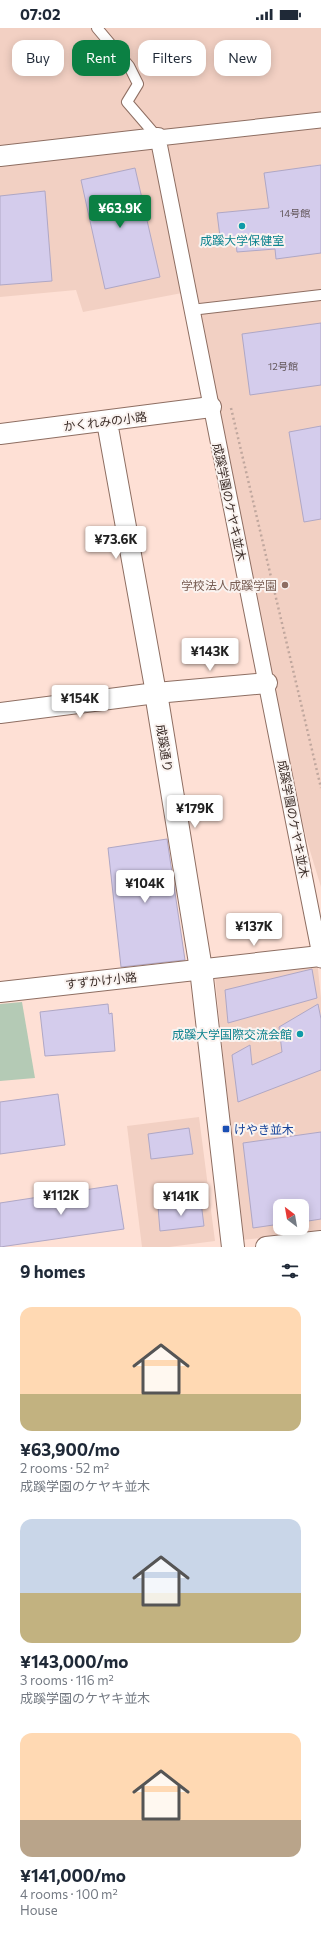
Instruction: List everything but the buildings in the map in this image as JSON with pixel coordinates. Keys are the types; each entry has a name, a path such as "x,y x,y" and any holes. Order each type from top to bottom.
{"street":[{"path":"0,156 321,120"},
{"name":"成蹊学園のケヤキ並木","path":"158,138 321,958"},
{"name":"かくれみの小路","path":"0,434 211,408"},
{"path":"107,422 156,693"},
{"path":"0,712 156,693 267,683"},
{"name":"成蹊通り","path":"156,693 202,969 233,1247"},
{"name":"すずかけ小路","path":"0,992 202,969 321,958"},
{"path":"266,1247 321,1241"}],"lane":[{"path":"97,28 129,66 138,84 127,102 158,138"},
{"path":"191,310 321,295"}],"path":[{"path":"230,401 321,788"}],"shaded area":[{"name":"学校法人成蹊学園","path":"0,28 321,28 321,887 307,841 182,293 83,312 76,290 0,297"},
{"path":"317,960 321,998 321,1232 309,1233 309,1199 273,1199 273,1235 291,1235 242,1240 215,977"},
{"path":"199,1117 215,1241 169,1247 142,1247 127,1126"}],"green space":[{"path":"22,1002 35,1078 0,1081 0,1004"}],"place":[{"name":"成蹊大学保健室","path":"242,226"},
{"name":"学校法人成蹊学園","path":"285,585"},
{"name":"成蹊大学国際交流会館","path":"300,1034"},
{"name":"けやき並木","path":"226,1129"}]}
